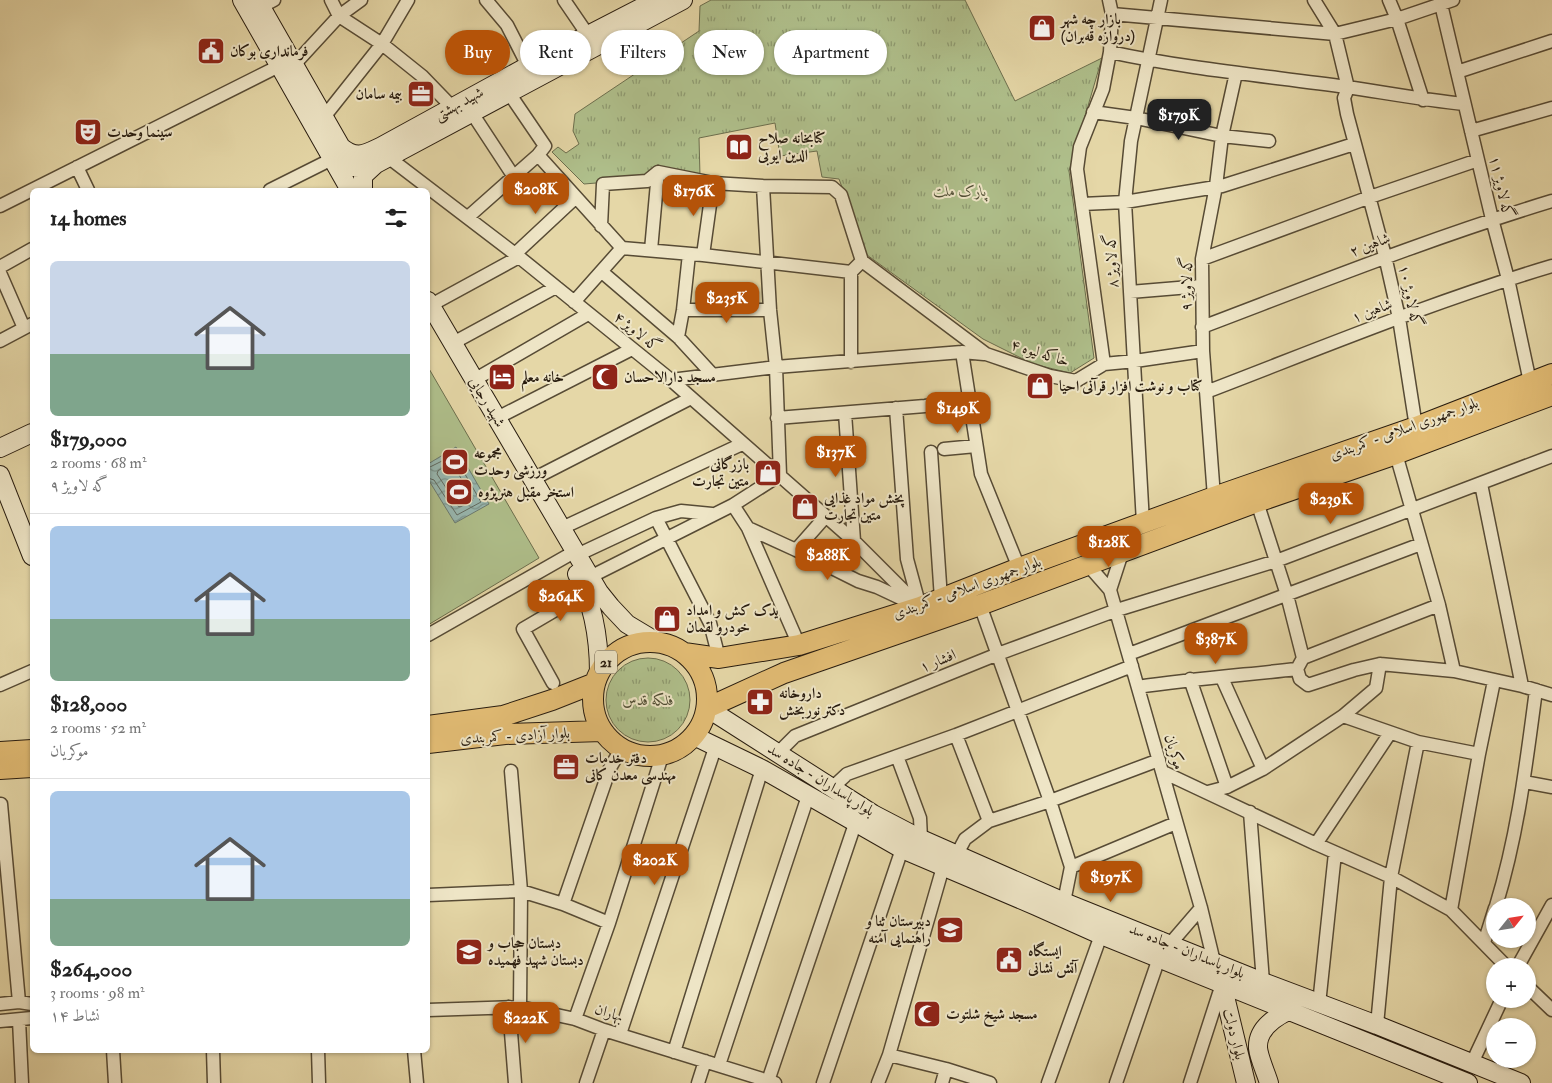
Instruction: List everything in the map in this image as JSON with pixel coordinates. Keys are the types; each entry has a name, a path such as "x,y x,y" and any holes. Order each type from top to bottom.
{"main road":[{"path":"242,0 286,66 324,117 334,153 341,163 355,168 366,168 382,160"},
{"name":"شهید بهشتی","path":"592,41 683,0"},
{"name":"شهید بهشتی","path":"382,160 509,93 652,1"},
{"path":"264,2 286,66 334,153 349,188"},
{"name":"شهید بهشتی","path":"334,153 348,153 360,156 382,146 520,70"},
{"path":"363,188 363,176 382,160"},
{"name":"شهید رجایی","path":"430,312 453,343 562,528 572,556"},
{"name":"شهید رجایی","path":"430,312 588,584 627,624 656,642"},
{"name":"بلوار جمهوری اسلامی - کمربندی","path":"684,653 719,658 799,645 920,607 1019,568 1416,426 1552,374"},
{"name":"بلوار جمهوری اسلامی - کمربندی","path":"707,708 784,674 980,605 1257,502 1396,454 1552,395"},
{"path":"0,448 30,434"},
{"path":"0,476 30,548"},
{"name":"شهید رجایی","path":"588,584 596,624 599,654 597,678"},
{"name":"21","path":"639,642 656,642 671,646 684,653 696,664 703,678 707,693 707,708 704,719 694,736 680,749 662,756 648,757 634,755 611,741 602,731 595,716 592,699 597,678 609,659 623,648 639,642"},
{"name":"بلوار آزادی - کمربندی","path":"430,743 504,725 597,678"},
{"name":"بلوار پاسداران - جاده سد","path":"707,708 874,814 921,839 957,854 1040,898 1101,935 1468,1083"},
{"name":"بلوار آزادی - کمربندی","path":"430,726 504,725 602,731"},
{"name":"بلوار پاسداران - جاده سد","path":"694,736 715,748 762,769 902,850 943,867 1040,898 1064,902 1521,1083"},
{"path":"0,752 30,750"},
{"path":"0,769 30,767"},
{"name":"بلوار دولت","path":"1222,984 1246,1083"},
{"name":"بلوار دولت","path":"1270,1083 1258,1048 1262,1034 1268,1024 1278,1015 1290,1010"}],"street":[{"path":"331,0 339,16 382,44 422,76 452,107"},
{"path":"36,188 286,66 339,16 361,0"},
{"path":"324,117 382,44 408,0"},
{"path":"486,0 507,26 520,51"},
{"path":"564,0 592,41"},
{"path":"1109,0 1112,14 1110,52 1103,89 1080,147 1077,169 1104,364 1203,351"},
{"name":"گه لاویژ ۸","path":"1143,523 1125,202 1131,141 1159,17 1161,0"},
{"name":"گه لاویژ ۱۰","path":"1314,0 1335,34 1348,88 1344,98 1399,318 1416,426"},
{"path":"1389,0 1423,100"},
{"path":"1112,14 1335,34 1397,19 1445,1"},
{"name":"گه لاویژ ۱۱","path":"1445,1 1464,104 1508,279 1530,382"},
{"path":"1457,72 1552,41"},
{"path":"1110,52 1148,60 1236,73 1423,100 1464,104"},
{"name":"گه لاویژ ۹","path":"1214,497 1203,351 1202,259 1216,186 1222,136 1236,73"},
{"path":"509,93 542,150 576,197 622,248 851,272"},
{"path":"1471,131 1552,108"},
{"path":"1093,112 1136,118 1222,136 1269,141"},
{"path":"472,113 514,177"},
{"path":"1082,204 1125,202 1222,186 1354,144"},
{"path":"468,217 542,150"},
{"path":"277,188 334,153"},
{"name":"گه لاویژ ۴","path":"382,160 424,188"},
{"path":"1202,259 1370,197 1478,160"},
{"path":"77,167 87,188"},
{"path":"601,226 603,184 647,181 658,172"},
{"path":"658,172 713,183 832,187 841,194 862,262 851,272 851,362"},
{"path":"651,250 658,172"},
{"path":"703,255 713,183"},
{"path":"553,683 523,629 588,584 666,538 733,505 780,475 776,367 770,310 763,186"},
{"path":"0,206 30,191"},
{"name":"گه لاویژ ۴","path":"430,192 468,217 517,255 671,380 854,541 920,607"},
{"path":"430,308 517,255 576,197"},
{"name":"شاهین ۲","path":"1202,328 1385,256 1492,219 1552,201"},
{"path":"574,302 622,248"},
{"path":"0,267 30,250"},
{"path":"678,337 684,310 689,254"},
{"name":"خاکه لیوه ۴","path":"862,262 986,354 1050,376 1076,381 1104,364"},
{"name":"شاهین ۱","path":"1206,392 1399,318 1508,279 1552,266"},
{"path":"602,272 678,337 712,374"},
{"path":"0,273 28,326 0,341"},
{"path":"1130,292 1202,286"},
{"path":"453,343 556,287"},
{"path":"684,310 770,310"},
{"path":"474,380 588,314"},
{"path":"497,418 632,349"},
{"path":"962,352 981,474 1019,568"},
{"path":"671,380 776,367 962,352 986,354"},
{"path":"533,479 691,398"},
{"path":"777,418 969,400"},
{"path":"896,408 908,559 920,607"},
{"path":"845,413 854,541"},
{"path":"562,528 742,444"},
{"path":"941,600 937,450 976,446"},
{"path":"1396,454 1439,605 1454,671"},
{"name":"افشار ۱","path":"778,753 795,736 998,654 1117,610 1276,562 1412,508 1551,459"},
{"path":"1481,484 1522,686"},
{"path":"1257,502 1287,595 1300,664 1300,679 1308,685 1354,670 1380,664 1454,671 1522,686 1552,696"},
{"path":"733,505 748,528 799,645"},
{"path":"430,633 572,556 656,518 681,510 712,514"},
{"path":"796,550 826,516"},
{"path":"656,518 710,623 719,658"},
{"path":"748,528 858,582 877,587 920,607"},
{"path":"832,788 847,774 956,735 1287,595 1421,544"},
{"path":"1110,590 1122,553"},
{"path":"1088,565 1110,590"},
{"name":"موکریان","path":"1110,590 1201,908 1214,962"},
{"path":"980,605 1050,801 1070,866 1064,902"},
{"path":"1138,687 1222,678 1300,664 1439,605"},
{"path":"1208,792 1227,787 1263,769 1343,716 1376,688 1380,664"},
{"path":"0,685 30,672"},
{"path":"1222,678 1263,769"},
{"path":"1190,680 1227,787"},
{"path":"1451,910 1494,681"},
{"path":"1498,898 1508,866 1524,782 1536,690"},
{"path":"1343,716 1418,742 1479,754"},
{"path":"1316,844 1390,733"},
{"path":"956,735 988,821"},
{"path":"1377,1025 1391,877 1418,742"},
{"path":"620,1034 715,748"},
{"path":"563,904 610,768 622,749"},
{"path":"575,1019 609,923 662,756"},
{"path":"897,756 920,818 921,839"},
{"path":"957,854 965,839 988,821 1161,766 1208,792 1316,844 1391,877 1451,910 1498,958"},
{"path":"674,1052 762,769"},
{"path":"511,771 521,891 514,1007 515,1083"},
{"path":"1524,782 1552,787"},
{"path":"719,1065 808,796"},
{"path":"0,1004 26,1003 1,804"},
{"path":"1250,812 1263,982"},
{"path":"771,1082 855,824"},
{"path":"1070,866 1176,824"},
{"path":"822,1083 902,850"},
{"path":"1319,1004 1335,852"},
{"path":"878,1083 889,1055 943,867"},
{"path":"430,895 521,891 563,904 609,923"},
{"path":"1522,958 1552,905"},
{"path":"1170,944 1201,908"},
{"path":"1048,1083 1101,935"},
{"path":"1484,943 1486,936"},
{"path":"1116,1083 1160,958"},
{"path":"1190,1083 1222,984"},
{"path":"1536,995 1552,1010"},
{"name":"بهاران","path":"430,1010 514,1007 575,1019 604,1030 771,1082"},
{"path":"1472,1063 1498,1008"},
{"path":"0,1021 30,1018"},
{"path":"18,1020 22,1083"},
{"path":"586,1083 604,1030"},
{"path":"113,1053 115,1083"},
{"path":"213,1053 214,1083"},
{"path":"318,1053 318,1083"},
{"path":"414,1053 417,1083"},
{"path":"889,1055 946,1069 990,1083"},
{"path":"698,1083 705,1061"},
{"path":"942,1083 946,1069"}],"green space":[{"name":"پارک ملت","path":"711,0 965,0 1015,101 1102,58 1069,171 1094,358 1070,373 1033,364 983,339 867,255 839,179 822,177 817,151 780,156 775,123 699,138 700,176 584,184 552,152 558,147 566,153 579,144 573,131 575,114 633,75 684,75 684,41 694,34 694,75 764,75 764,30 699,30 700,6"},
{"name":"مجموعه ورزشی وحدت","path":"430,370 539,558 430,624"},
{"name":"فلکه قدس","path":"648,658 664,661 678,670 687,684 690,700 687,716 678,730 664,739 648,742 632,739 618,730 609,716 606,700 609,684 618,670 632,661"}],"water":[{"name":"استخر مقبل هنرپژوه","path":"456,447 489,504 455,523 430,482 430,463"}],"place":[{"name":"بازار چه شهر (دروازه قه‌بران)","path":"1042,28"},
{"name":"فرمانداری بوکان","path":"211,51"},
{"name":"بیمه سامان","path":"421,94"},
{"name":"سینما وحدت","path":"88,132"},
{"name":"کتابخانه صلاح الدین ایوبی","path":"739,147"},
{"name":"خانه معلم","path":"502,377"},
{"name":"مسجد دارالاحسان","path":"605,377"},
{"name":"کتاب و نوشت افزار قرآنی احیا","path":"1040,386"},
{"name":"مجموعه ورزشی وحدت","path":"455,462"},
{"name":"بازرگانی متین تجارت","path":"768,473"},
{"name":"استخر مقبل هنرپژوه","path":"459,492"},
{"name":"پخش مواد غذایی متین تجارت","path":"805,507"},
{"name":"یدک کش و امداد خودرو لقمان","path":"667,619"},
{"name":"داروخانه دکتر نوربخش","path":"760,702"},
{"name":"دفتر خدمات مهندسی معدن کانی","path":"566,767"},
{"name":"دبیرستان ثنا و راهنمایی آمنه","path":"950,930"},
{"name":"دبستان حجاب و دبستان شهید فهمیده","path":"469,952"},
{"name":"ایستگاه آتش نشانی","path":"1009,960"},
{"name":"مسجد شیخ شلتوت","path":"927,1014"}]}
